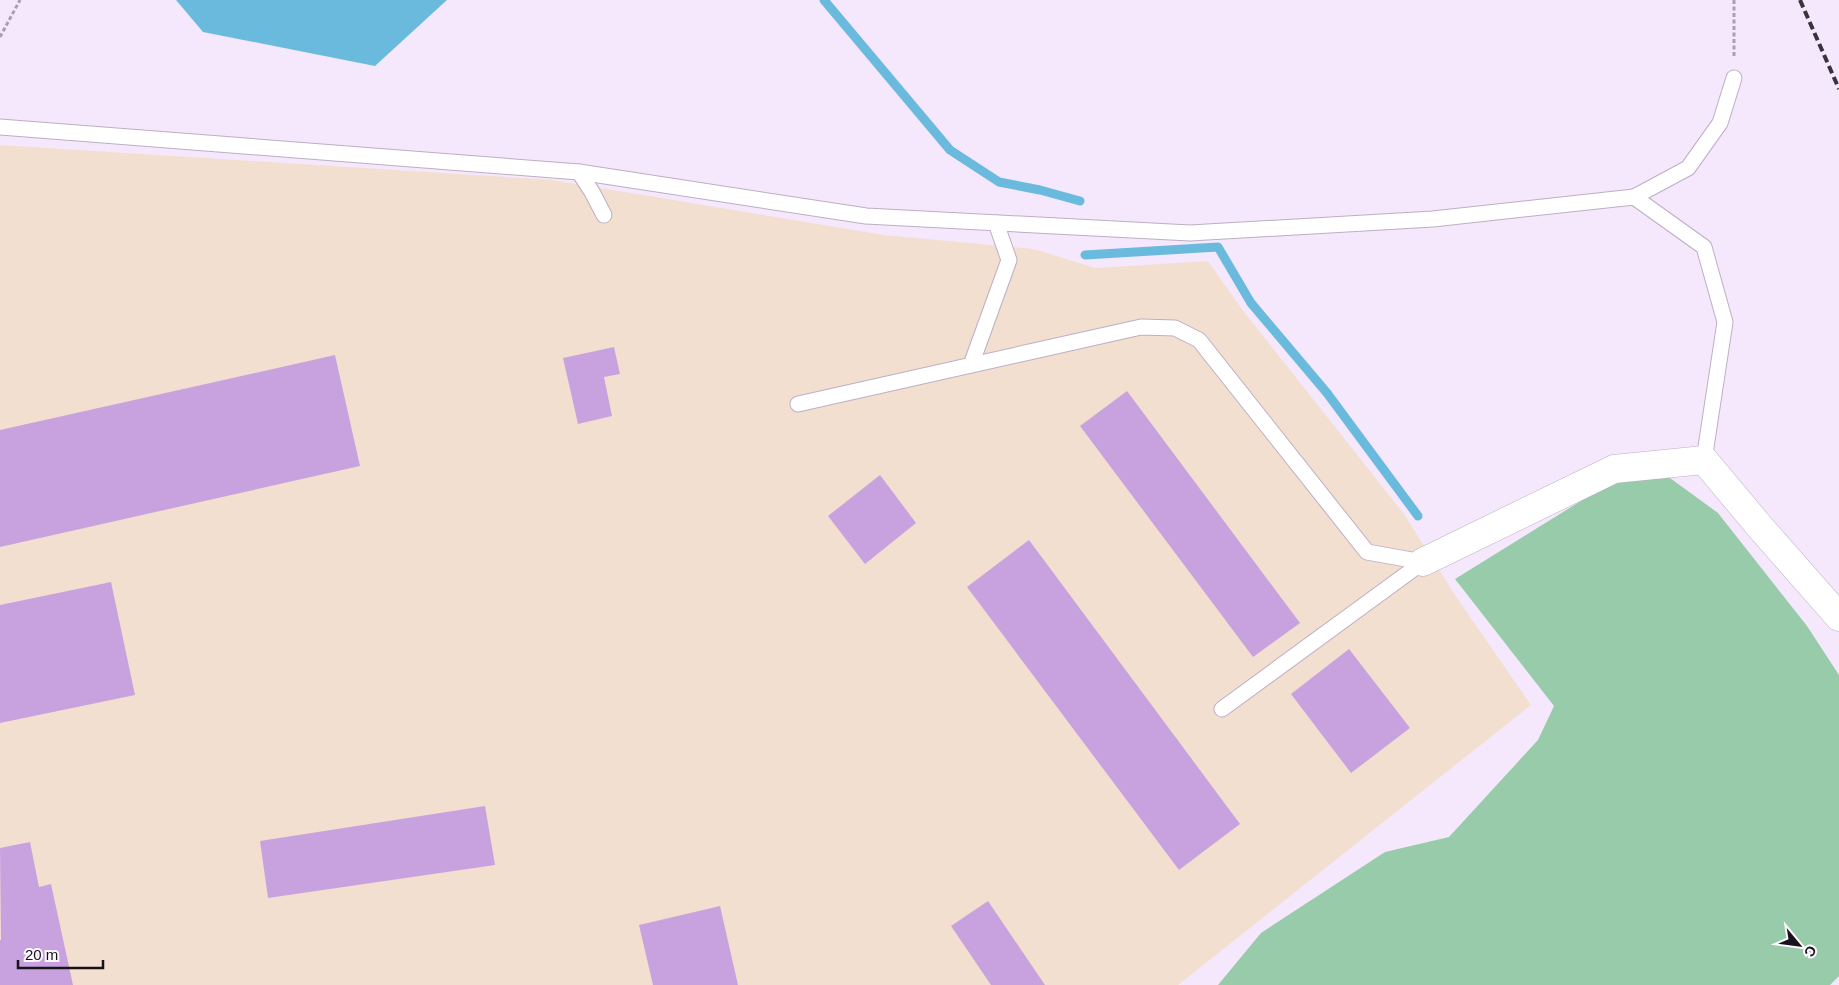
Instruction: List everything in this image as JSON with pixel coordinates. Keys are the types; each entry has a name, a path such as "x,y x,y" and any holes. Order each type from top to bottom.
{"street":[{"path":"1423,562 1614,469 1704,460 1839,617"}],"lane":[{"path":"0,127 579,172 866,216 1190,233 1433,219 1634,197 1688,168 1720,123 1734,78"},
{"path":"579,172 604,215"},
{"path":"1634,197 1704,247 1725,322 1704,460"},
{"path":"971,365 1009,260 996,223"},
{"path":"798,404 1142,327 1175,328 1199,340 1367,552 1423,562"},
{"path":"1222,710 1423,562"}],"path":[{"path":"0,37 20,0"},
{"path":"1734,0 1734,78"}],"shaded area":[{"path":"0,145 552,180 884,235 1034,249 1095,268 1208,261 1244,312 1404,514 1455,595 1531,705 1178,985 0,985"}],"green space":[{"path":"1618,478 1670,478 1718,513 1807,626 1839,675 1839,976 1830,985 1218,985 1261,933 1385,852 1449,837 1538,740 1554,706 1455,579"}],"water":[{"path":"176,0 447,0 375,66 203,32"}],"building":[{"path":"614,347 620,374 604,377 612,416 578,424 563,358"},
{"path":"335,355 360,466 0,547 0,430"},
{"path":"1127,391 1300,623 1253,657 1080,426"},
{"path":"880,475 916,523 865,564 828,516"},
{"path":"1029,540 1240,824 1179,870 967,587"},
{"path":"111,582 135,695 0,723 0,605"},
{"path":"1349,649 1410,728 1351,773 1291,694"},
{"path":"485,806 495,865 268,898 260,841"},
{"path":"30,842 39,887 51,884 73,985 0,985 0,848"},
{"path":"988,901 1045,985 991,985 951,926"},
{"path":"720,906 738,985 653,985 639,925"}],"waterway":[{"path":"824,0 950,150 999,182 1040,190 1080,201"},
{"path":"1085,255 1218,247 1251,303 1327,393 1418,516"}],"railway":[{"path":"1800,0 1839,89"}]}
